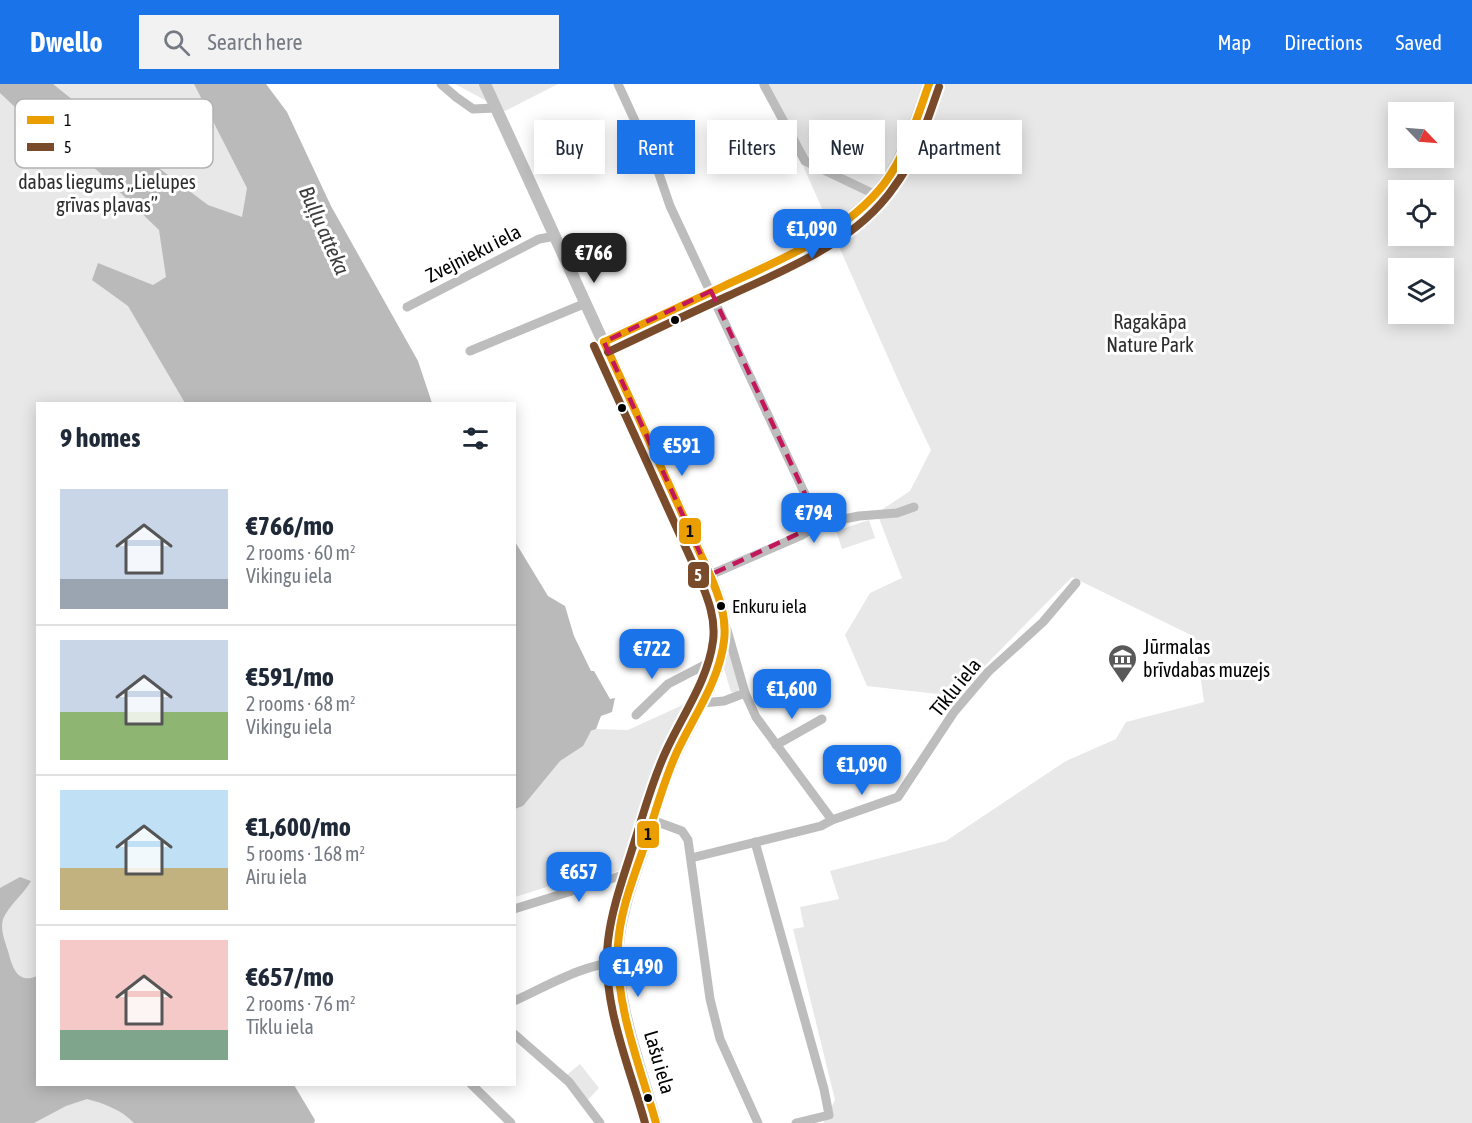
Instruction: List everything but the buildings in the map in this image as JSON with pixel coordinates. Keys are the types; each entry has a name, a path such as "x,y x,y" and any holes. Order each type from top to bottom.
{"street":[{"path":"441,84 473,109 495,108"},
{"path":"485,84 710,575 723,606 725,622 745,693 760,723 832,820"},
{"path":"618,84 658,171 670,207 819,524"},
{"path":"604,342 801,249 853,215 886,181 920,111 929,84"},
{"path":"764,85 805,161 874,194"},
{"name":"Zvejnieku iela","path":"407,307 540,239 556,236"},
{"path":"470,351 586,303"},
{"path":"710,575 811,531 819,524 850,517 897,513 914,507"},
{"name":"Tīklu iela","path":"691,858 821,826 898,797 954,712 988,672 1043,622 1076,583"},
{"name":"Lašu iela","path":"657,1123 622,998 618,963 619,935 626,901 675,756 702,704 720,657 724,642 725,622"},
{"path":"636,715 668,684 720,657"},
{"path":"702,704 724,701 745,693"},
{"path":"776,745 822,719"},
{"path":"652,820 682,831 688,840 710,999 720,1039 758,1123"},
{"path":"755,842 832,1119 796,1123"},
{"path":"516,908 636,871"},
{"path":"516,1000 586,969 609,962 618,963"},
{"path":"516,1036 569,1082 600,1123"},
{"path":"473,1086 511,1123"}],"highlighted area":[{"path":"711,291 819,524 710,575 604,342"}],"green space":[{"name":"dabas liegums „Lielupes grīvas pļavas”","path":"0,84 197,84 205,99 15,99 15,168 213,168 213,115 273,232 191,402 36,402 36,1086 143,1086 169,1123 0,1123"},
{"path":"455,84 558,84 505,111"},
{"name":"Ragakāpa Nature Park","path":"759,84 1472,84 1472,1123 823,1123 835,1100 793,929 804,927 800,907 839,899 830,871 946,841 1066,761 1116,739 1126,722 1204,702 1195,637 1072,577 955,696 867,686 845,635 870,593 902,578 877,513 910,491 931,450 797,152 797,120 782,120"},
{"path":"869,520 875,538 842,549 836,531"},
{"path":"728,653 739,688 737,693 731,692 724,669"},
{"path":"687,703 687,717 665,760 631,867 597,878 594,872 516,897 516,809 523,806 535,762 596,729 628,730"},
{"path":"580,1064 599,1088 584,1104 563,1078"}],"water":[{"path":"0,84 53,84 72,99 15,99 15,107 0,93"},
{"name":"Buļļu atteka","path":"194,84 266,84 287,112 331,206 418,361 432,402 184,402 128,306 92,280 98,263 153,285 166,277 159,230 94,168 159,168 208,205 242,217 247,188 213,121 213,99 202,99"},
{"path":"516,543 548,596 565,606 574,636 591,671 594,671 610,699 615,698 612,712 601,716 596,729 591,731 583,746 560,761 523,806 516,809"},
{"path":"20,877 31,881 6,914 2,927 16,972 25,978 36,976 36,1086 295,1086 315,1120 314,1123 134,1123 124,1114 87,1099 66,1106 34,1123 0,1123 0,888"}],"transit line":[{"name":"1","path":"604,342 789,255 831,231 850,217 868,202 892,173 910,136 929,84"},
{"name":"5","path":"608,352 796,264 840,239 860,223 894,187 909,164 939,87"},
{"name":"1","path":"604,342 710,575 719,599 725,632 717,671 667,776 628,894 619,932 618,968 624,1013 656,1123"},
{"name":"5","path":"594,346 700,579 713,625 713,641 706,669 662,760 616,902 608,941 607,964 612,1010 645,1123"}],"place":[{"name":"Enkuru iela","path":"721,606"},
{"name":"Jūrmalas brīvdabas muzejs","path":"1122,684"}]}
